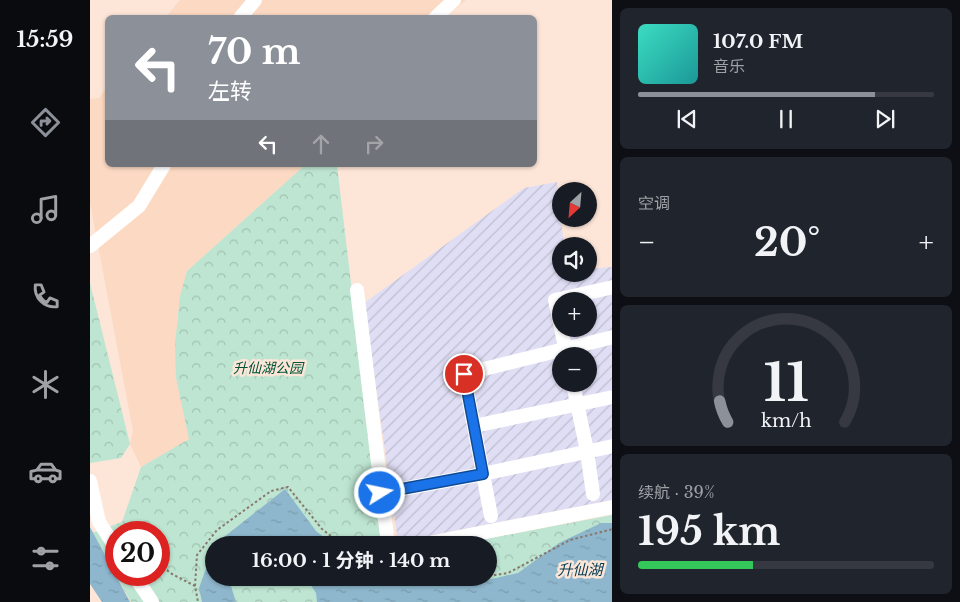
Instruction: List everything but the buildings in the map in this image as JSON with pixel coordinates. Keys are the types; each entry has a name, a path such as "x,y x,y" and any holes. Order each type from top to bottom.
{"street":[{"path":"242,15 255,0"},
{"path":"438,15 454,0"},
{"path":"90,246 139,206 163,167"},
{"path":"565,347 555,300 612,287"},
{"path":"357,290 387,536"},
{"path":"581,347 612,337"},
{"path":"491,516 464,374 552,355"},
{"path":"575,392 587,451 593,494"},
{"path":"474,426 612,397"},
{"path":"380,493 483,474 612,446"},
{"path":"90,482 99,522 105,531"},
{"path":"465,536 612,507"},
{"path":"141,586 152,602"}],"path":[{"path":"212,536 217,530 271,491 288,487 322,529 331,536"},
{"path":"497,575 508,574 570,540 612,530"},
{"path":"198,602 196,586 197,555 205,545"},
{"path":"170,572 196,586"}],"shaded area":[{"path":"180,0 466,0 448,15 168,15"},
{"path":"105,90 105,167 303,167 187,271 177,319 176,378 190,439 141,467 130,444 133,431 90,203 90,99 99,98"},
{"path":"552,183 552,228 562,228 563,237 552,237 552,282 597,282 597,268 612,267 612,500 429,536 397,536 364,303 524,188"}],"green space":[{"name":"升仙湖公园","path":"303,167 337,167 381,536 205,536 205,586 497,586 497,537 612,515 612,602 131,602 122,586 170,586 170,521 122,521 141,467 189,439 176,378 175,344 180,296 187,271"},
{"path":"90,283 130,444 121,458 90,463"},
{"name":"升仙湖公园","path":"105,528 105,556 92,533"}],"water":[{"path":"285,489 316,531 322,536 225,536"},
{"name":"升仙湖","path":"601,523 612,523 612,602 317,602 316,593 311,586 497,586 497,578 518,573 559,543"},
{"path":"90,527 105,555 105,586 121,586 130,602 102,602 90,584"},
{"path":"205,571 205,586 231,586 236,602 202,602 199,588"}],"route":[{"path":"380,493 483,474 464,374"}]}
